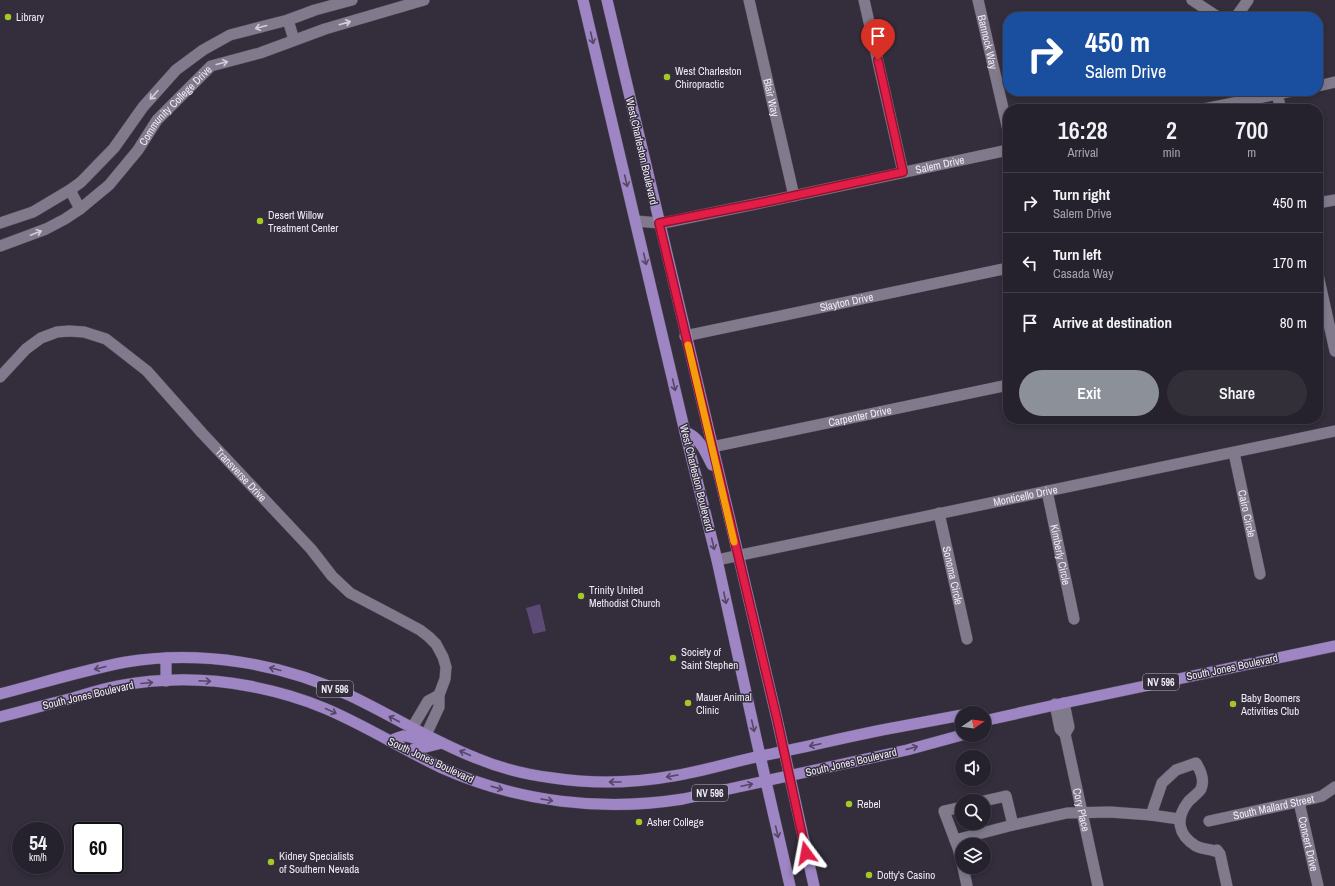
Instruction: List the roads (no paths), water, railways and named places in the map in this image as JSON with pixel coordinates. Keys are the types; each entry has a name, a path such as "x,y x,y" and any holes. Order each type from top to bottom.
{"main road":[{"name":"West Charleston Boulevard","path":"584,0 685,432 717,560 765,781 790,886"},
{"name":"West Charleston Boulevard","path":"607,0 790,776 814,886"},
{"path":"685,432 690,434 701,444 719,480"},
{"name":"South Jones Boulevard","path":"991,720 1060,703 1335,646"},
{"path":"166,658 166,681"},
{"name":"South Jones Boulevard","path":"0,694 128,662 166,658 200,658 220,660 274,669 307,678 347,694 442,743 476,758 525,773 553,778 597,782 626,782 672,776 901,726 955,716"},
{"name":"South Jones Boulevard","path":"0,717 115,687 166,681 226,682 288,695 324,708 442,768 495,788 548,800 606,805 654,804 683,799 907,750 955,737"},
{"path":"390,741 404,736 422,738 426,735"},
{"path":"410,751 421,746 426,747 442,743"}],"street":[{"name":"Community College Drive","path":"0,223 33,212 81,182 114,148 143,107 176,70 203,50 230,35 288,20 315,10 352,0"},
{"name":"Community College Drive","path":"0,246 46,229 80,209 108,185 138,150 157,120 211,66 260,53 325,29 424,0"},
{"name":"Blair Way","path":"749,0 794,196"},
{"path":"864,0 903,172"},
{"name":"Bannock Way","path":"978,0 1003,108"},
{"path":"1192,0 1210,12"},
{"path":"1240,12 1248,0"},
{"path":"288,20 294,40"},
{"path":"1323,85 1335,82"},
{"path":"1225,104 1260,96"},
{"name":"Salem Drive","path":"636,221 659,223 794,196 1003,151"},
{"path":"70,190 80,209"},
{"path":"1323,202 1335,200"},
{"name":"Slayton Drive","path":"686,336 1003,269"},
{"path":"1323,299 1335,351"},
{"name":"Transverse Drive","path":"0,377 26,349 42,338 57,332 84,332 106,339 116,345 154,377 202,433 307,544 332,576 350,593 420,630 436,644 443,657 446,667 445,679 439,695 439,707 426,735"},
{"name":"Carpenter Drive","path":"712,447 1003,386"},
{"name":"Monticello Drive","path":"717,560 1335,432"},
{"name":"Cairo Circle","path":"1234,453 1260,574"},
{"name":"Kimberly Circle","path":"1046,491 1074,619"},
{"name":"Sonoma Circle","path":"940,513 966,639"},
{"path":"412,728 428,701 439,695"},
{"name":"Cory Place","path":"1060,703 1069,727 1065,734 1098,886"},
{"path":"1151,815 1162,783 1176,770 1196,763 1202,771 1203,780 1201,790 1189,801 1183,810 1179,819 1180,826 1186,838 1198,847 1217,850 1220,854 1227,886"},
{"name":"South Mallard Street","path":"1209,821 1322,796 1335,787"},
{"path":"991,800 1006,796 1013,825"},
{"name":"Concert Drive","path":"1299,802 1318,886"},
{"path":"955,808 944,811 955,840"},
{"path":"963,838 1067,813 1110,812 1179,819"},
{"path":"964,874 967,886"}],"place":[{"name":"Library","path":"8,17"},
{"name":"West Charleston Chiropractic","path":"667,77"},
{"name":"Desert Willow Treatment Center","path":"260,221"},
{"name":"Trinity United Methodist Church","path":"581,596"},
{"name":"Society of Saint Stephen","path":"673,658"},
{"name":"Mauer Animal Clinic","path":"688,703"},
{"name":"Baby Boomers Activities Club","path":"1233,704"},
{"name":"Rebel","path":"849,804"},
{"name":"Asher College","path":"639,822"},
{"name":"Kidney Specialists of Southern Nevada","path":"271,862"},
{"name":"Dotty's Casino","path":"869,875"}]}
